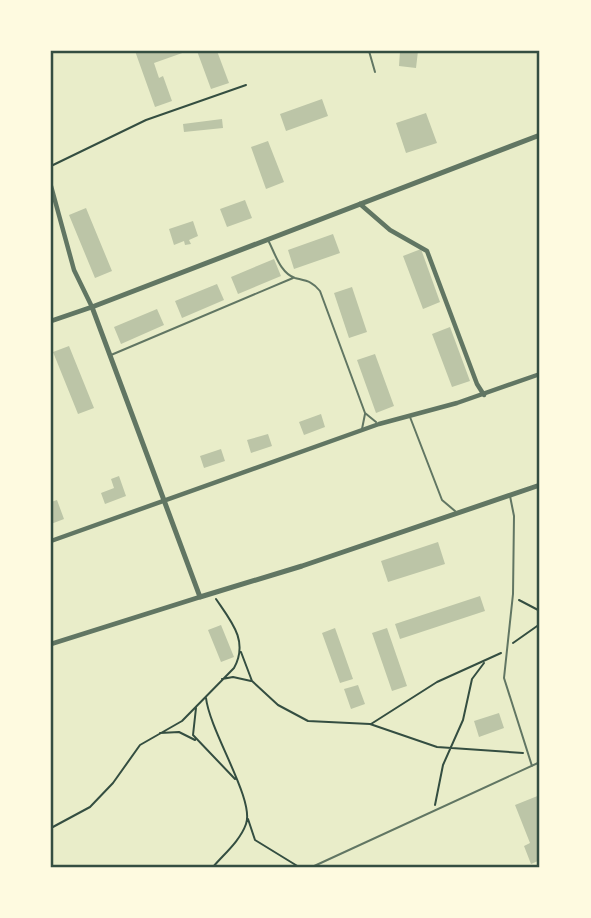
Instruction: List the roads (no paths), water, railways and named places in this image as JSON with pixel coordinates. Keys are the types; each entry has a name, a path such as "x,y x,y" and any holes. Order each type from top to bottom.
{"street":[{"path":"51,321 540,135"},
{"path":"51,186 75,270 92,307 200,597"},
{"path":"360,204 390,230 427,251 477,384 484,395"},
{"path":"51,541 379,424 484,395 540,374"},
{"path":"51,644 459,514 540,485"}],"lane":[{"path":"369,51 375,72"},
{"path":"268,239 282,269 294,278"},
{"path":"110,355 294,278 307,279 320,291 365,413 362,430"},
{"path":"365,413 379,424"},
{"path":"409,415 442,500 459,514"},
{"path":"509,495 514,516 513,594 504,678 532,766"},
{"path":"312,867 540,762"}]}
